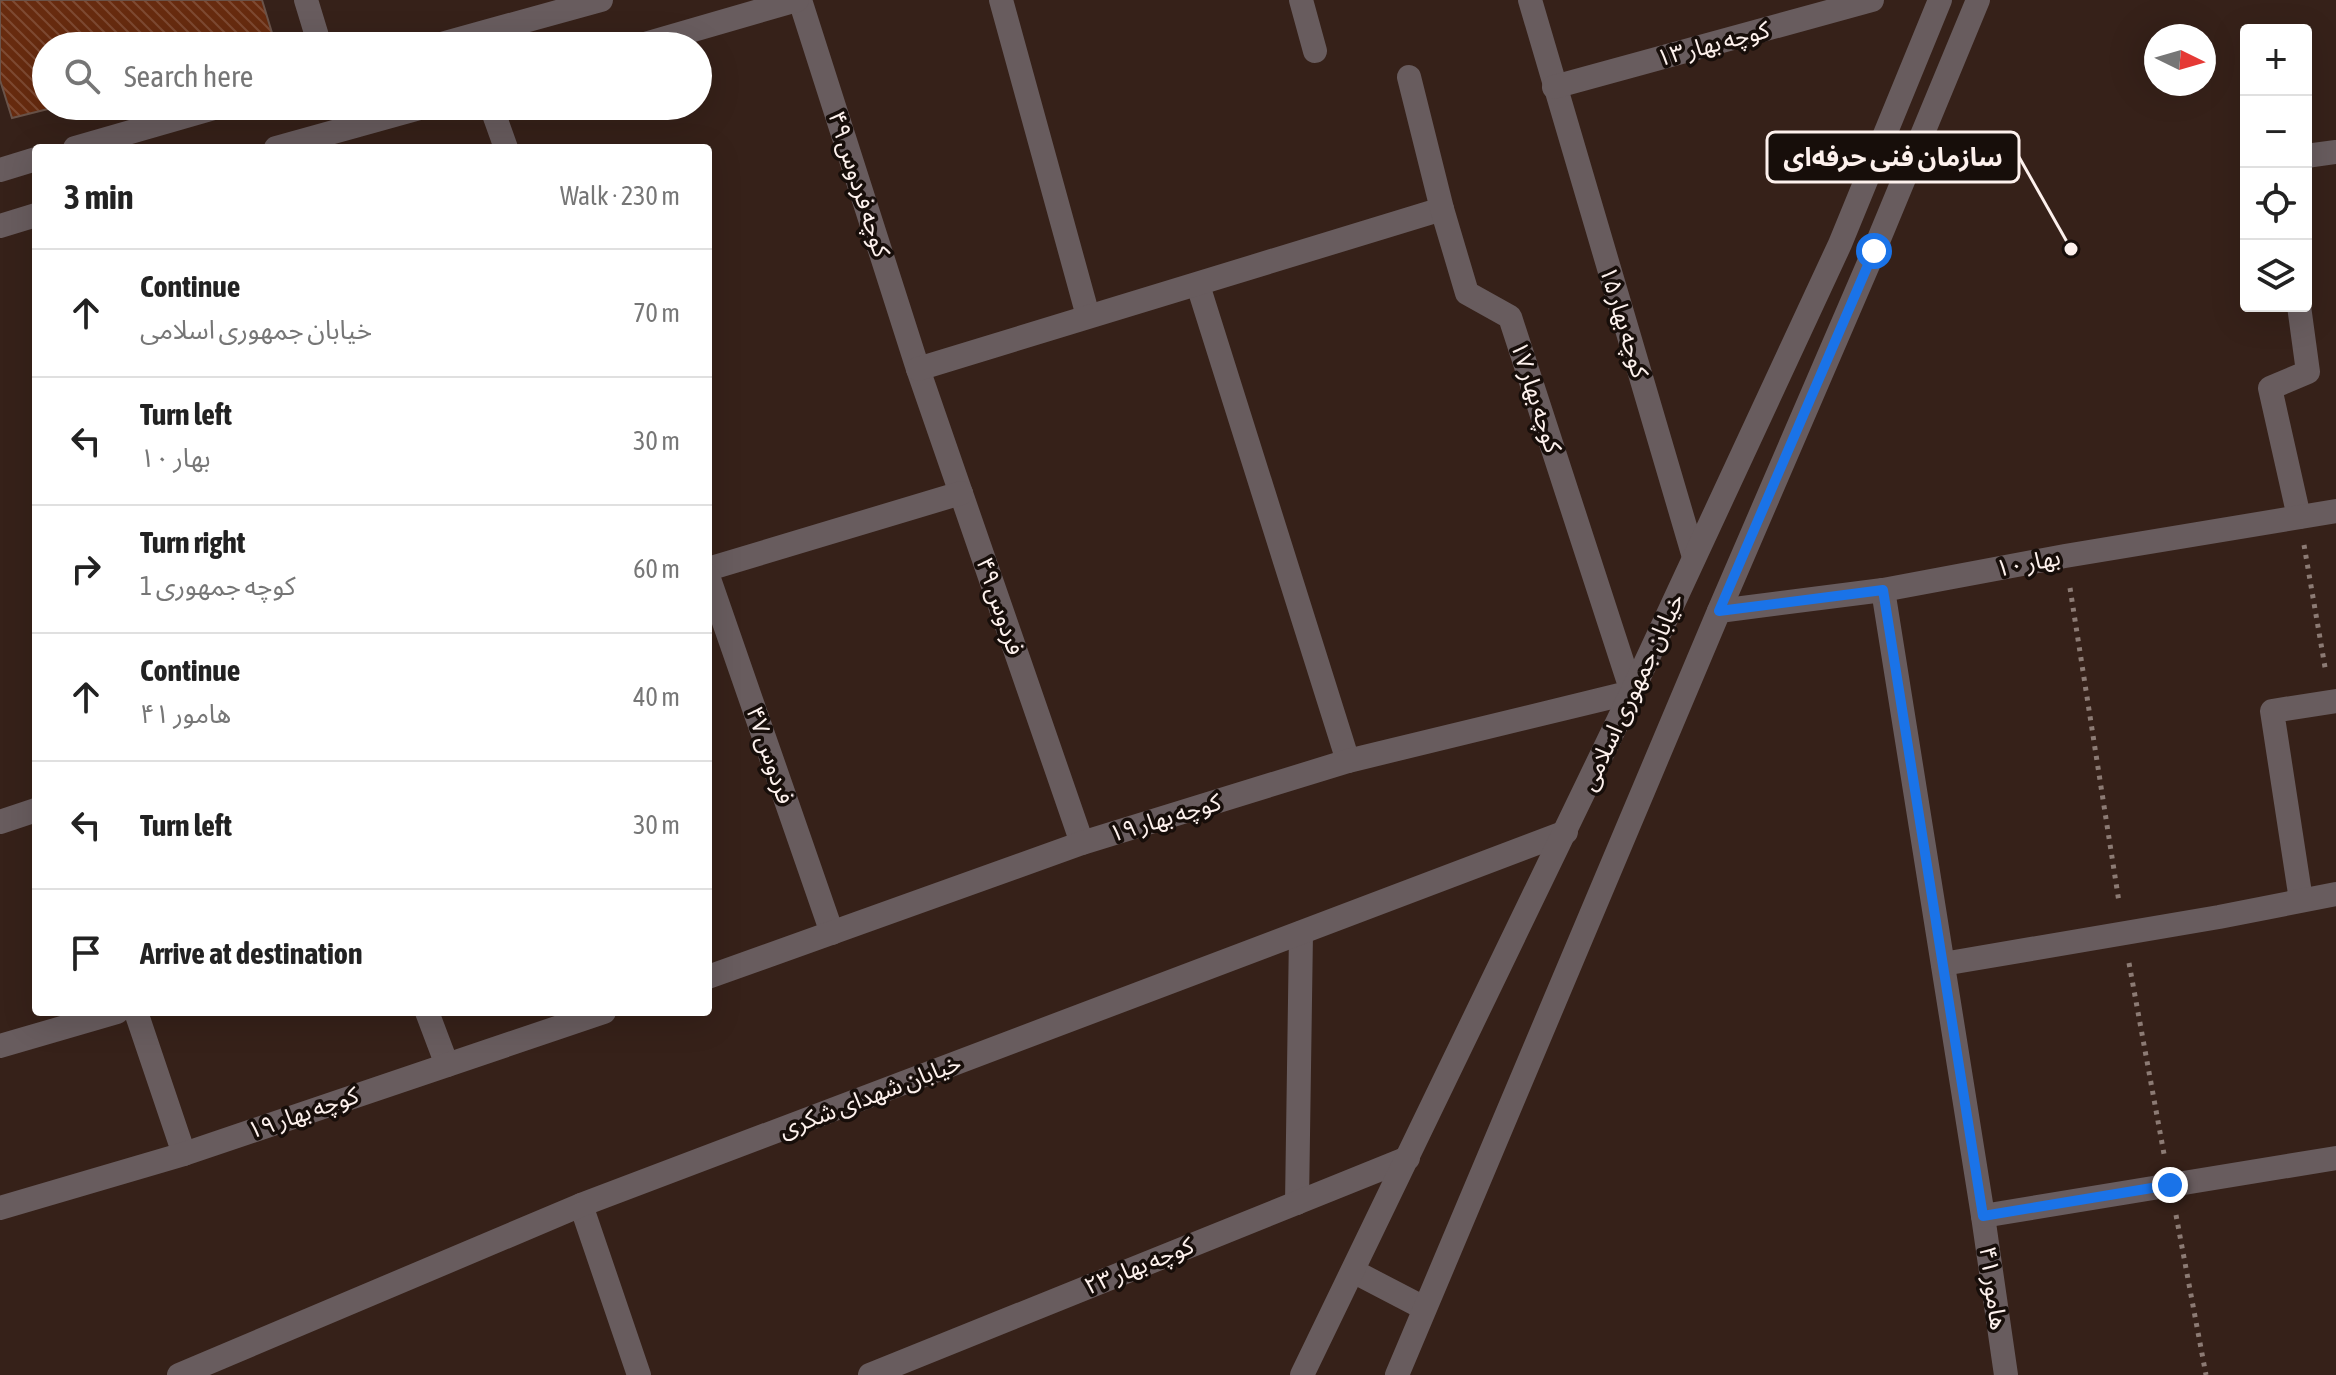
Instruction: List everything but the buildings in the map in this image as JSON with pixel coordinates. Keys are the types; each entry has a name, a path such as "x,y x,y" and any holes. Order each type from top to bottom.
{"street":[{"path":"306,0 316,32"},
{"path":"687,32 799,0"},
{"name":"کوچه فردوس ۴۹","path":"799,0 918,369"},
{"path":"1001,0 1088,316"},
{"path":"1301,0 1315,51"},
{"name":"کوچه بهار ۱۵","path":"1530,0 1694,557"},
{"name":"کوچه بهار ۱۳","path":"1554,87 1872,0"},
{"name":"خیابان جمهوری اسلامی","path":"1302,1375 1566,832 1840,244 1940,0"},
{"name":"خیابان جمهوری اسلامی","path":"1397,1375 1978,0"},
{"path":"482,32 586,2"},
{"name":"کوچه بهار ۱۷","path":"1409,77 1467,293 1510,317 1632,692"},
{"path":"89,144 172,120"},
{"path":"290,144 377,120"},
{"path":"496,120 505,144"},
{"path":"2312,155 2336,152"},
{"path":"0,170 32,160"},
{"path":"918,369 1442,209"},
{"path":"0,226 32,216"},
{"path":"1198,285 1348,761"},
{"path":"2299,517 2270,388 2308,372 2300,312"},
{"name":"فردوس ۴۹","path":"918,369 1082,843"},
{"path":"712,568 961,493"},
{"name":"بهار ۱۰","path":"1719,611 1883,590 2336,511"},
{"name":"فردوس ۴۷","path":"712,588 832,933"},
{"name":"هامور ۴۱","path":"1883,590 2006,1375"},
{"name":"کوچه بهار ۱۹","path":"712,976 1082,843 1348,761 1632,692"},
{"path":"2301,900 2272,711 2334,702"},
{"path":"0,822 32,811"},
{"name":"خیابان شهدای شکری","path":"179,1375 581,1205 1566,832"},
{"path":"1943,964 2336,894"},
{"path":"1297,1203 1301,933"},
{"path":"0,1046 103,1016"},
{"path":"137,1016 184,1154"},
{"path":"429,1016 447,1065"},
{"name":"کوچه بهار ۱۹","path":"0,1208 184,1154 592,1016"},
{"name":"کوچه بهار ۲۳","path":"870,1375 1408,1158"},
{"path":"1983,1216 2336,1158"},
{"path":"581,1205 639,1375"},
{"path":"1353,1271 1424,1308"}],"path":[{"path":"2299,517 2334,702"},
{"path":"2065,556 2124,934"}],"place":[{"name":"سازمان فنی حرفه‌ای","path":"2071,249"}],"route":[{"path":"1874,251 1719,611 1883,590 1983,1216 2170,1185"}]}
